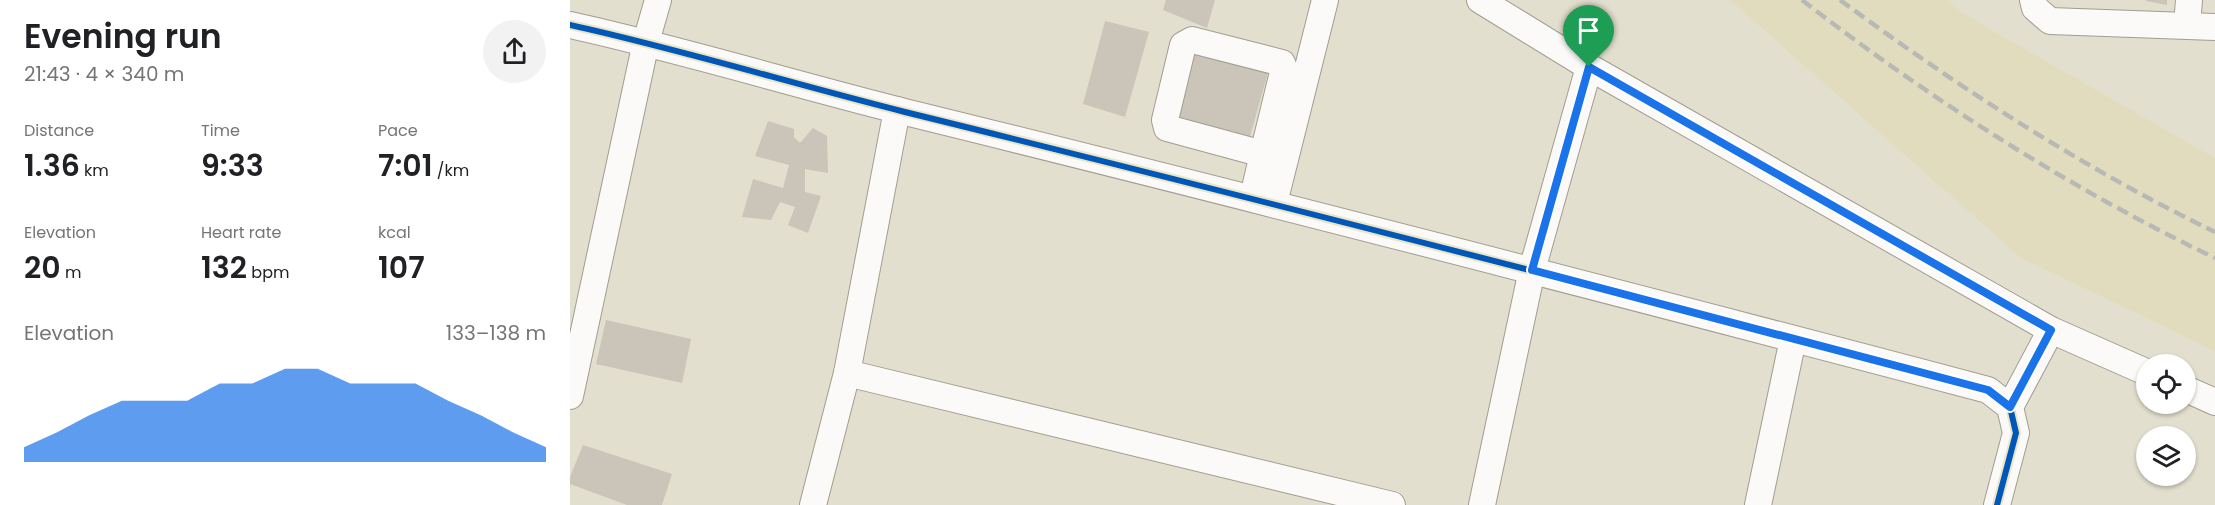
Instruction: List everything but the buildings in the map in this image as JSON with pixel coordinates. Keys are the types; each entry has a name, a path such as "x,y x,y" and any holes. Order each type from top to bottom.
{"street":[{"path":"570,396 646,42 658,0"},
{"path":"1264,200 1263,154 1325,0"},
{"path":"1480,0 1589,67 2051,330 2136,368"},
{"path":"2033,0 2035,8 2050,21 2188,12 2215,27"},
{"path":"570,25 646,42 897,110 1264,200 1988,390 2010,407 2016,433 1997,505"},
{"path":"1263,154 1167,128 1165,120 1183,45 1192,40 1280,62 1284,68 1290,91 1264,200"},
{"path":"1482,505 1532,270 1589,67"},
{"path":"813,505 847,373 897,110"},
{"path":"2010,407 2051,330"},
{"path":"1758,505 1792,339"},
{"path":"847,373 1392,505"},
{"path":"2196,393 2215,402"}],"shaded area":[{"path":"1730,0 1947,0 1964,14 2215,158 2215,351 2021,258"}],"railway":[{"path":"1802,0 1900,72 2002,140 2107,202 2215,258"},
{"path":"1840,0 1930,64 2022,125 2117,181 2215,232"}],"cycle path":[{"path":"570,25 1988,390 2010,407 2016,433 1997,505"}],"route":[{"path":"1589,67 2051,330 2010,407 1988,390 1532,270 1589,67"}]}
